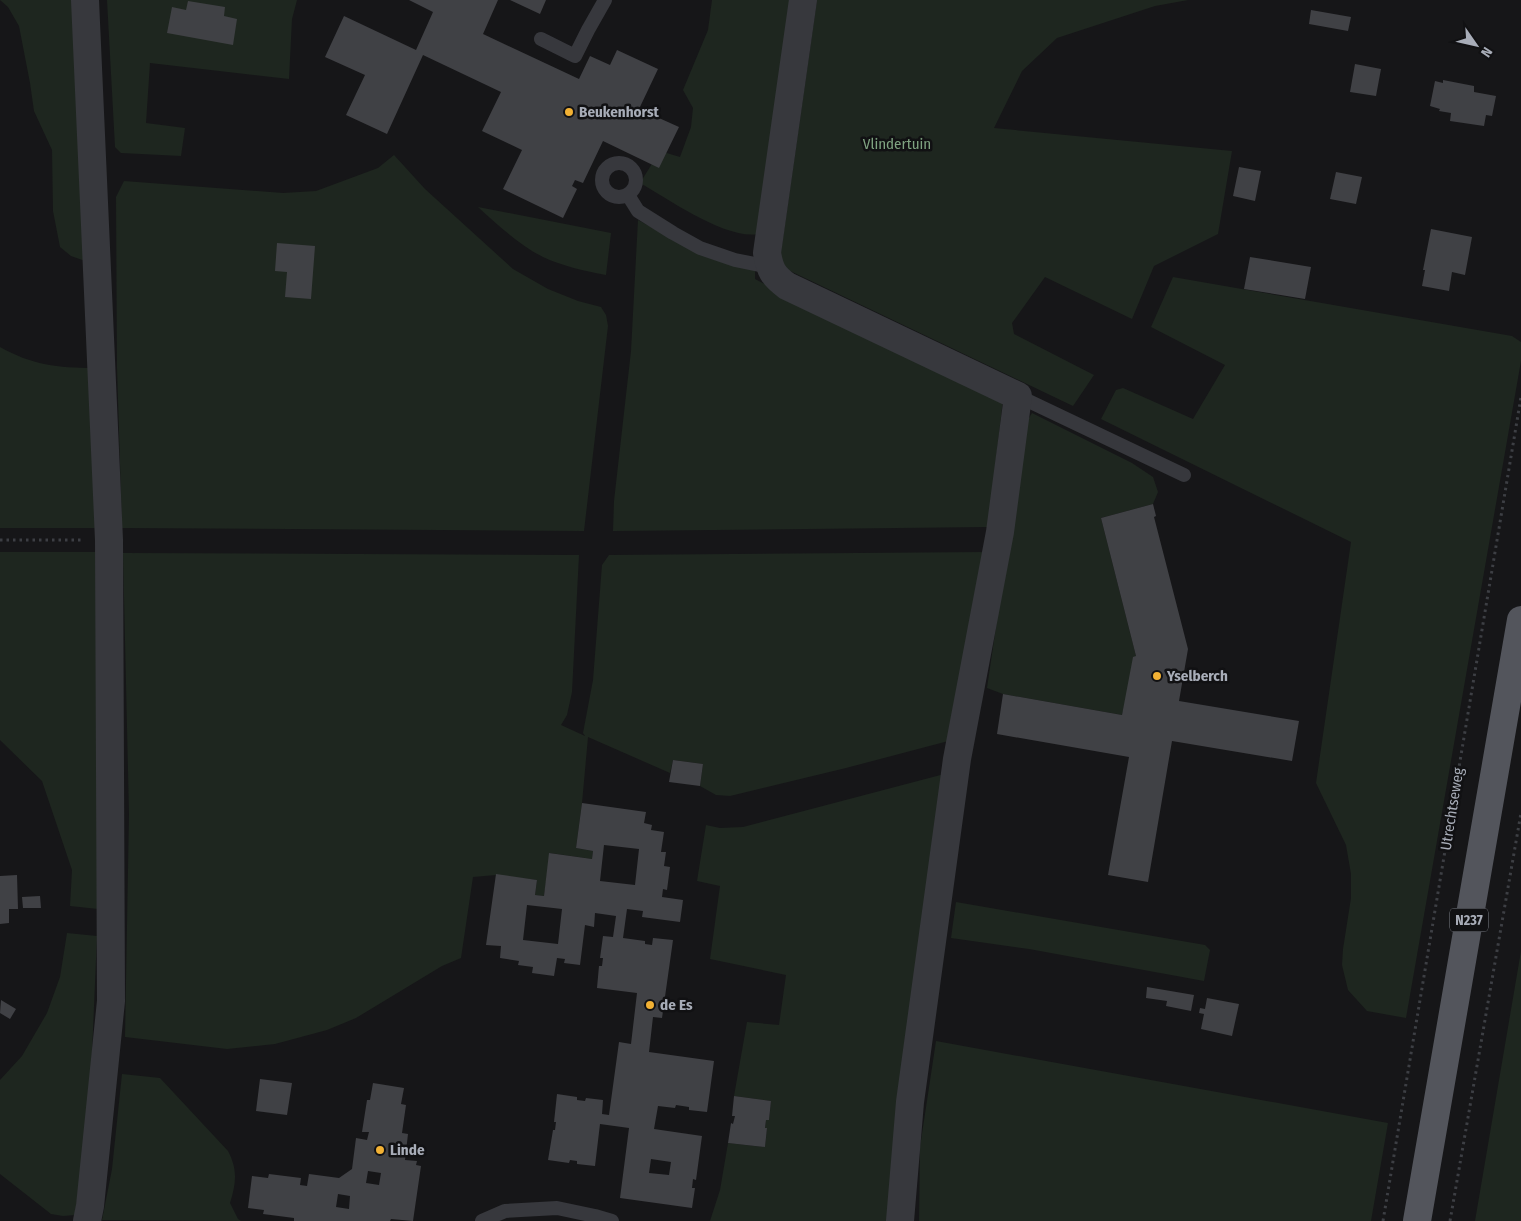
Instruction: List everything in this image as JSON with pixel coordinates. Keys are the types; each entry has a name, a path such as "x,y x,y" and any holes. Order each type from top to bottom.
{"main road":[{"name":"N237","path":"1417,1221 1521,620"}],"street":[{"path":"85,0 109,540 111,1001 87,1221"},
{"path":"803,0 768,240 769,267 776,278 787,286 1018,396 1000,532 957,759 910,1102 900,1221"}],"lane":[{"path":"541,39 575,56 605,0"},
{"path":"628,195 638,211 700,248 735,260 769,267"},
{"path":"1018,396 1184,475"},
{"path":"482,1221 504,1211 557,1208 612,1221"}],"path":[{"name":"Utrechtseweg","path":"1384,1221 1521,396"},
{"path":"0,540 109,540"},
{"path":"1450,1221 1521,813"}],"green space":[{"path":"0,0 77,0 88,262 71,256 60,247 53,211 52,150 34,111 19,26 8,7"},
{"path":"107,0 297,0 292,19 289,79 150,63 146,123 185,128 181,156 121,153 115,147"},
{"path":"712,0 795,0 758,234 730,231 714,225 681,208 640,183 660,151 680,157 691,127 693,108 683,90 708,30"},
{"name":"Vlindertuin","path":"817,0 1188,0 1155,6 1057,38 1022,71 994,128 1232,151 1218,234 1154,266 1132,319 1045,277 1012,323 1014,334 1094,375 1073,406 784,268 780,259"},
{"path":"394,155 425,189 513,269 548,289 578,301 601,307 606,315 608,326 584,531 122,528 117,367 116,197 124,181 283,193 316,191 378,168"},
{"path":"478,207 611,233 606,275 566,266 543,257 518,241"},
{"path":"638,220 692,249 755,266 755,279 815,310 1003,400 988,527 613,531 614,501 631,351"},
{"path":"1173,277 1512,336 1521,342 1521,361 1406,1018 1367,1011 1348,990 1342,965 1351,898 1351,874 1346,845 1316,783 1351,542 1101,419 1116,390 1123,388 1193,419 1225,365 1151,327"},
{"path":"0,347 34,362 68,367 93,368 95,528 0,528"},
{"path":"1032,413 1132,463 1153,477 1158,492 1153,504 1101,518 1136,656 1122,715 1003,694 987,688 1026,423"},
{"path":"0,552 96,552 98,909 70,906 72,870 42,781 0,740"},
{"path":"985,552 956,739 730,796 716,795 700,786 703,764 673,760 670,773 588,737 576,848 593,851 592,859 550,853 544,896 535,895 537,880 496,875 473,877 461,958 442,966 356,1018 327,1030 275,1044 227,1049 125,1037 129,814 123,553 579,555 572,692 567,715 561,725 585,736 583,733 593,680 602,565 609,555"},
{"path":"952,772 893,1221 710,1221 720,1190 728,1143 765,1147 766,1120 769,1120 771,1101 734,1096 747,1022 779,1025 786,975 710,959 720,886 697,881 706,825 720,828 743,827"},
{"path":"956,902 1205,945 1210,950 1204,981 1029,949 951,938"},
{"path":"67,933 97,936 90,1101 75,1215 63,1216 51,1214 0,1174 0,1080 22,1056 47,1013 60,977"},
{"path":"1521,951 1521,1221 1475,1221"},
{"path":"936,1041 1388,1123 1371,1221 919,1221 920,1147"},
{"path":"122,1074 160,1078 228,1151 235,1171 234,1189 230,1203 238,1219 241,1221 102,1220 112,1169"}],"building":[{"name":"Beukenhorst","path":"409,0 498,0 483,34 579,79 590,56 610,65 617,50 658,69 639,109 679,127 659,168 603,141 583,183 575,180 572,186 577,189 563,218 503,189 522,150 482,131 501,92 423,55 387,134 346,115 365,75 325,57 344,16 416,50 433,12"},
{"path":"510,0 546,0 540,14"},
{"path":"188,1 225,7 224,16 237,19 233,45 167,33 172,7 186,10"},
{"path":"1311,10 1351,17 1348,31 1309,24"},
{"path":"1355,64 1381,69 1376,96 1350,92"},
{"path":"1443,80 1474,86 1474,92 1496,96 1492,116 1486,115 1484,126 1450,121 1451,113 1439,111 1440,109 1430,106 1435,81 1443,83"},
{"path":"1239,167 1261,171 1255,201 1233,196"},
{"path":"1336,172 1362,177 1356,204 1330,199"},
{"path":"1431,229 1472,237 1465,275 1452,272 1449,291 1422,286 1425,270 1423,270"},
{"path":"277,243 315,246 311,299 285,297 287,272 275,271"},
{"path":"1250,257 1311,267 1305,299 1244,289"},
{"name":"Yselberch","path":"1153,504 1156,516 1154,517 1188,649 1179,701 1299,721 1292,761 1172,741 1148,882 1108,875 1129,757 997,734 1003,694 1122,715 1133,657 1136,656 1101,518"},
{"path":"673,760 703,764 700,786 669,782"},
{"name":"de Es","path":"582,803 646,812 644,823 652,825 651,830 664,832 661,852 666,852 664,866 670,867 667,890 663,889 662,897 683,900 680,922 642,917 643,911 627,909 623,938 645,941 645,944 652,945 653,938 673,940 662,1018 653,1017 649,1052 714,1061 707,1112 689,1110 689,1107 676,1105 675,1108 658,1106 654,1129 702,1136 696,1180 693,1179 692,1188 695,1188 692,1208 620,1198 629,1128 600,1124 595,1166 577,1164 577,1161 570,1160 569,1163 548,1160 553,1130 555,1130 557,1094 577,1097 577,1100 585,1101 586,1098 603,1100 602,1114 609,1115 619,1042 631,1044 637,993 597,988 599,966 602,966 603,958 600,958 603,936 613,937 616,916 595,913 594,927 585,925 580,965 564,963 565,959 557,958 554,976 532,973 533,967 518,965 519,961 500,958 501,946 486,945 496,874 537,880 535,895 544,896 549,853 592,859 593,851 576,848","holes":["604,845 639,849 635,885 600,881","527,905 562,909 558,944 523,940","651,1159 671,1162 669,1175 649,1173"]},
{"path":"17,875 18,909 9,909 9,923 0,924 0,876"},
{"path":"40,896 41,908 23,908 22,897"},
{"path":"1147,987 1194,995 1191,1011 1166,1006 1167,1001 1146,998"},
{"path":"1207,998 1239,1004 1232,1036 1201,1029 1204,1014 1199,1013 1200,1008 1205,1009"},
{"path":"1,1000 16,1009 10,1019 0,1013"},
{"path":"260,1079 292,1083 287,1115 256,1111"},
{"name":"Linde","path":"373,1083 404,1088 401,1104 406,1105 402,1133 408,1134 405,1160 417,1161 416,1165 421,1166 413,1221 391,1219 390,1221 294,1221 294,1218 263,1214 264,1210 248,1208 252,1176 268,1178 269,1174 301,1178 300,1185 307,1186 309,1174 339,1178 352,1169 356,1138 367,1140 369,1132 362,1132 367,1100 370,1100","holes":["368,1171 381,1173 379,1185 366,1183","338,1194 350,1196 349,1209 336,1207"]},
{"path":"734,1096 771,1101 769,1120 766,1120 765,1147 728,1143 731,1123 733,1124 735,1116 732,1116"}],"place":[{"name":"Beukenhorst","path":"569,112"},
{"name":"Yselberch","path":"1157,676"},
{"name":"de Es","path":"650,1005"},
{"name":"Linde","path":"380,1150"}]}
